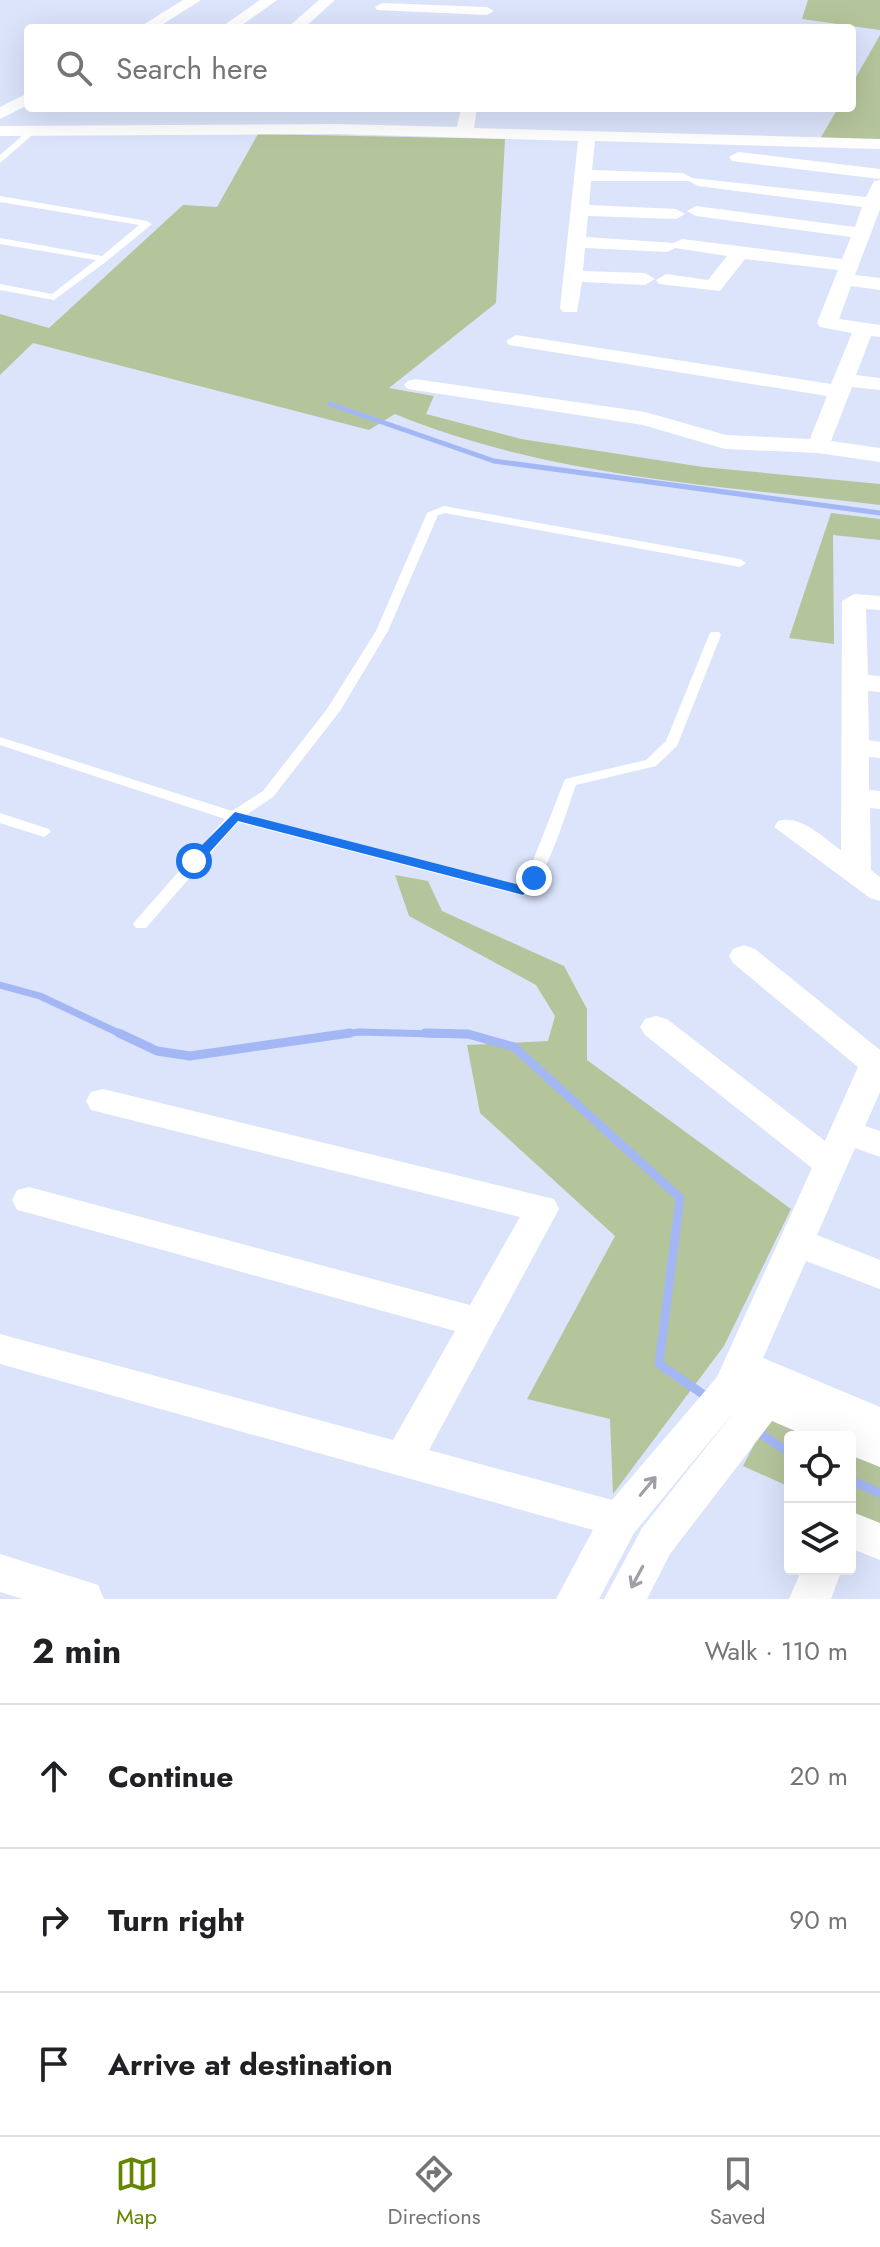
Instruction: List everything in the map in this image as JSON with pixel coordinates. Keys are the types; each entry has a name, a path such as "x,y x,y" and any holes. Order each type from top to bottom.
{"street":[{"path":"153,24 194,0"},
{"path":"234,24 270,0"},
{"path":"300,24 328,0"},
{"path":"382,7 488,5"},
{"path":"0,114 24,100"},
{"path":"465,132 468,112"},
{"path":"75,130 97,115"},
{"path":"175,130 192,115"},
{"path":"0,131 465,132 880,144"},
{"path":"570,308 587,136"},
{"path":"713,154 880,174"},
{"path":"583,175 690,180 878,197 827,323 872,330 842,386 818,446"},
{"path":"580,210 676,214"},
{"path":"696,211 880,244"},
{"path":"577,242 674,246 739,253 846,273 880,284"},
{"path":"573,276 656,280 713,287 739,253"},
{"path":"516,341 842,386 880,384"},
{"path":"415,385 645,419 725,442 818,446 880,455"},
{"path":"856,874 867,799 867,683 854,601 880,603"},
{"path":"788,827 880,891"},
{"path":"625,1599 746,1384 796,1242 876,1064 744,956"},
{"path":"656,1027 831,1164"},
{"path":"103,1101 542,1209 403,1460"},
{"path":"846,1132 880,1144"},
{"path":"29,1200 479,1323"},
{"path":"796,1242 880,1275"},
{"path":"0,1349 620,1520"},
{"path":"746,1384 880,1424"},
{"path":"746,1384 838,1431"},
{"path":"577,1599 620,1520 746,1384"},
{"path":"856,1440 880,1450"},
{"path":"856,1532 880,1542"},
{"path":"0,1573 83,1599"},
{"path":"810,1599 820,1575"}],"lane":[{"path":"0,160 33,131"},
{"path":"0,199 147,224 54,297 0,287"},
{"path":"0,241 104,259"},
{"path":"141,924 235,816 268,794 333,711 382,631 433,513 444,509 740,563"},
{"path":"0,741 235,816 523,891 534,878 570,782 651,763 672,743 715,635"},
{"path":"0,818 44,832"}],"green space":[{"path":"808,0 880,0 880,30 856,27 856,24 802,19"},
{"path":"880,35 880,139 820,139 836,112 856,112 856,77"},
{"path":"258,134 505,139 496,303 389,388 434,396 426,414 521,439 703,467 880,484 880,505 695,484 573,465 512,452 395,414 369,430 33,343 0,375 0,314 49,328 183,205 217,207"},
{"path":"831,513 880,519 880,540 833,535 834,644 789,638"},
{"path":"395,875 428,881 442,911 564,966 587,1009 587,1060 791,1209 724,1346 613,1494 610,1419 527,1399 615,1236 480,1113 467,1045 548,1041 555,1016 536,985 409,916"},
{"path":"769,1416 803,1431 784,1431 784,1484 743,1466"},
{"path":"856,1454 880,1464 880,1527 856,1516"}],"waterway":[{"path":"330,404 494,461 880,513"},
{"path":"0,985 40,996 123,1035"},
{"path":"337,1035 359,1032 471,1035"},
{"path":"119,1033 157,1051 190,1056 337,1035"},
{"path":"337,1035 350,1033"},
{"path":"425,1033 471,1035"},
{"path":"471,1035 514,1047 680,1198 659,1364 710,1399"},
{"path":"756,1431 784,1449"},
{"path":"856,1483 880,1493"}],"route":[{"path":"194,861 235,816 523,891 534,878"}]}
